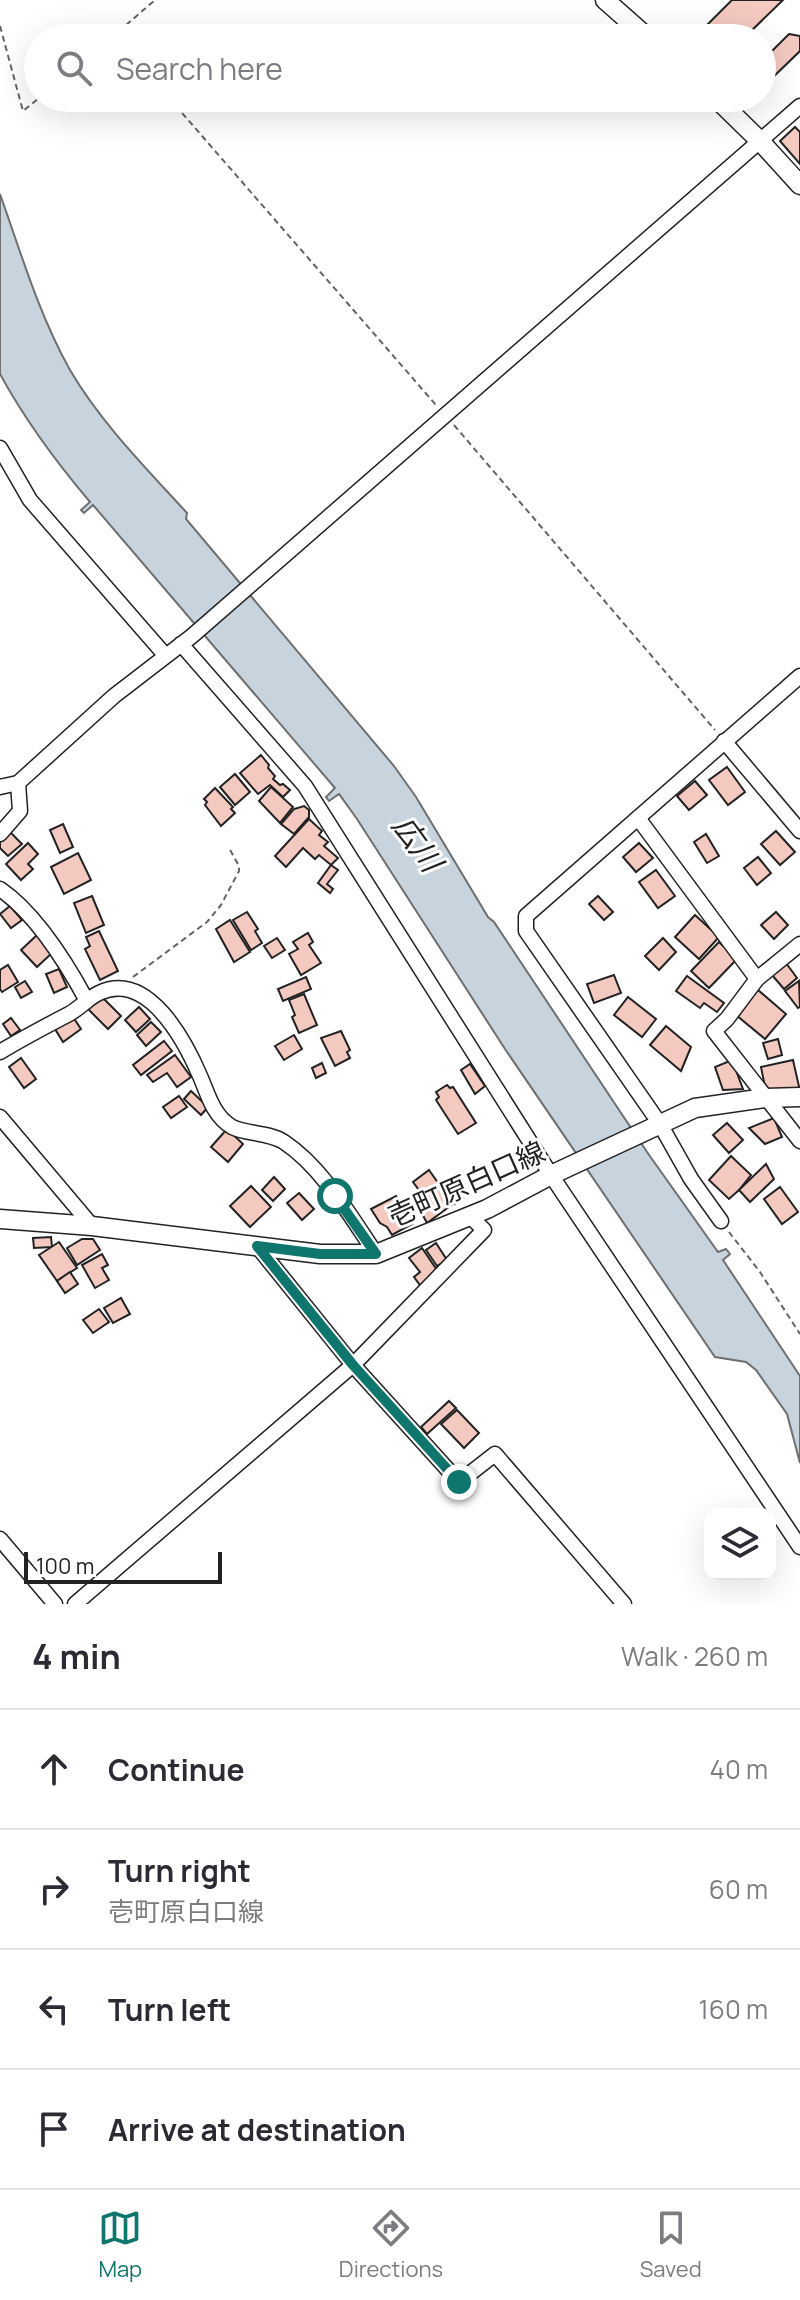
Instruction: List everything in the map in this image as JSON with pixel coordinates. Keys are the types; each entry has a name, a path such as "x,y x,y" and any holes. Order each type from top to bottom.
{"main road":[{"path":"605,0 632,24"},
{"path":"730,112 800,185"},
{"name":"壱町原白口線","path":"0,1219 92,1226 320,1254 376,1254 487,1209 695,1108 765,1098 800,1097"}],"street":[{"path":"0,787 18,783 114,696 187,640 800,106"},
{"path":"0,448 30,500 165,655"},
{"path":"187,640 305,786 560,1172 800,1547"},
{"path":"721,1221 526,931 526,916 800,676"},
{"path":"724,741 800,831"},
{"path":"0,834 20,811 18,783"},
{"path":"638,818 757,979"},
{"path":"0,889 42,930 87,1001"},
{"path":"800,944 757,979 714,1031 800,1141"},
{"path":"0,1052 100,993 118,988 141,994 158,1007 173,1025 200,1076 211,1105 232,1127 283,1141 299,1155 335,1196 376,1254"},
{"path":"0,1117 92,1226"},
{"path":"75,1604 353,1365 484,1230 469,1215"},
{"path":"257,1246 353,1365 459,1482 495,1454 624,1604"},
{"path":"0,1539 55,1604"}],"path":[{"path":"128,24 155,0"},
{"path":"0,26 24,110"},
{"path":"118,988 214,914 239,871 229,848"},
{"path":"721,1221 760,1272 800,1334"}],"water":[{"name":"広川","path":"0,194 49,328 82,390 394,766 488,917 647,1152 718,1252 726,1249 730,1254 723,1260 800,1376 800,1463 787,1414 756,1370 746,1362 715,1357 505,1049 357,819 339,794 329,801 326,797 335,788 93,505 84,513 81,510 90,502 42,440 0,374"}],"building":[{"path":"732,0 783,0 758,24 708,24"},
{"path":"789,34 800,36 800,51 776,74 776,47"},
{"path":"795,127 800,132 800,164 780,141"},
{"path":"261,755 275,776 273,779 290,790 283,797 270,785 258,794 240,773"},
{"path":"727,767 745,792 728,805 709,780"},
{"path":"235,774 250,792 235,805 220,787"},
{"path":"695,781 707,795 689,810 677,796"},
{"path":"271,787 293,807 280,823 259,801"},
{"path":"215,788 235,813 221,826 204,799"},
{"path":"304,806 309,810 309,817 294,834 281,824 294,809"},
{"path":"309,819 322,831 319,835 328,842 324,846 338,858 331,865 319,855 315,859 303,848 286,867 275,856"},
{"path":"63,824 73,847 60,853 50,830"},
{"path":"776,831 795,852 780,865 761,844"},
{"path":"10,832 22,844 8,856 0,848 0,842"},
{"path":"706,834 719,856 707,863 694,842"},
{"path":"28,843 38,854 28,864 33,869 21,880 6,864"},
{"path":"639,843 653,858 636,872 623,857"},
{"path":"78,853 91,880 64,894 51,867"},
{"path":"758,857 771,873 757,885 744,868"},
{"path":"331,865 338,870 327,884 333,889 330,893 318,883"},
{"path":"656,870 675,896 658,908 639,882"},
{"path":"92,896 104,925 86,933 74,903"},
{"path":"598,896 613,912 604,920 589,904"},
{"path":"10,906 22,920 11,928 0,914"},
{"path":"247,912 258,929 255,931 262,943 251,950 233,920"},
{"path":"776,912 788,925 774,939 761,925"},
{"path":"695,915 719,937 699,959 675,937"},
{"path":"230,920 250,952 234,962 216,929"},
{"path":"99,931 118,971 100,980 85,949 90,946 86,937"},
{"path":"308,933 313,942 309,945 321,963 301,975 289,954 298,949 293,942"},
{"path":"37,935 53,952 37,967 21,950"},
{"path":"277,938 285,950 272,958 264,946"},
{"path":"663,938 676,952 659,970 645,956"},
{"path":"719,942 737,959 709,988 691,971"},
{"path":"786,963 797,978 784,989 772,975"},
{"path":"8,965 18,982 2,992 0,970"},
{"path":"59,969 67,987 54,993 46,974"},
{"path":"614,975 621,993 594,1003 587,984"},
{"path":"687,976 724,1003 717,1012 704,1003 700,1008 676,991"},
{"path":"306,977 311,989 283,1001 278,989"},
{"path":"25,981 32,992 21,998 15,987"},
{"path":"799,981 800,1007 798,1008 785,991"},
{"path":"758,990 786,1014 765,1039 736,1015"},
{"path":"304,994 317,1025 299,1033 289,1000"},
{"path":"101,996 121,1016 108,1029 88,1009"},
{"path":"628,997 656,1019 642,1037 614,1015"},
{"path":"139,1007 150,1019 136,1032 125,1020"},
{"path":"73,1017 81,1029 63,1042 55,1029"},
{"path":"11,1018 20,1030 11,1036 3,1024"},
{"path":"151,1022 161,1032 146,1046 137,1035"},
{"path":"666,1026 691,1047 681,1071 650,1045"},
{"path":"341,1031 350,1050 347,1052 350,1058 335,1066 321,1038"},
{"path":"294,1035 302,1049 284,1060 275,1046"},
{"path":"778,1039 782,1055 768,1059 763,1043"},
{"path":"164,1041 172,1051 141,1075 133,1065"},
{"path":"175,1055 191,1077 177,1087 167,1073 153,1082 147,1075"},
{"path":"21,1058 36,1079 24,1088 9,1067"},
{"path":"732,1060 743,1089 723,1090 715,1067"},
{"path":"793,1060 800,1091 767,1097 761,1067"},
{"path":"322,1063 326,1073 316,1078 312,1068"},
{"path":"470,1064 485,1086 475,1094 461,1070"},
{"path":"447,1085 453,1087 476,1123 458,1134 436,1100 439,1097 436,1092"},
{"path":"191,1091 208,1107 201,1115 184,1099"},
{"path":"179,1096 187,1107 171,1118 163,1107"},
{"path":"774,1118 782,1137 765,1144 749,1128"},
{"path":"727,1123 743,1140 729,1153 713,1135"},
{"path":"227,1129 243,1144 228,1162 211,1147"},
{"path":"731,1156 751,1175 729,1199 709,1180"},
{"path":"766,1164 774,1179 750,1202 739,1190"},
{"path":"429,1170 453,1204 427,1223 416,1202 424,1197 413,1182"},
{"path":"274,1177 285,1189 273,1201 262,1190"},
{"path":"251,1186 271,1207 250,1227 230,1206"},
{"path":"455,1187 463,1198 455,1204 447,1193"},
{"path":"780,1187 798,1212 782,1224 764,1199"},
{"path":"299,1193 314,1209 302,1220 287,1203"},
{"path":"396,1196 412,1224 392,1235 371,1209"},
{"path":"51,1237 52,1247 34,1248 33,1238"},
{"path":"82,1239 93,1239 100,1250 77,1265 67,1248"},
{"path":"59,1242 77,1268 57,1281 39,1255"},
{"path":"436,1243 447,1260 437,1266 426,1250"},
{"path":"422,1248 439,1273 422,1288 414,1277 420,1272 409,1258"},
{"path":"102,1254 108,1265 102,1268 109,1280 95,1288 82,1265"},
{"path":"70,1272 78,1284 65,1293 57,1281"},
{"path":"121,1298 130,1314 113,1323 104,1308"},
{"path":"99,1309 109,1322 93,1333 83,1320"},
{"path":"449,1401 456,1408 427,1434 421,1427"},
{"path":"457,1410 479,1433 464,1448 441,1424"}],"route":[{"path":"335,1196 376,1254 320,1254 257,1246 353,1365 459,1482"}]}
